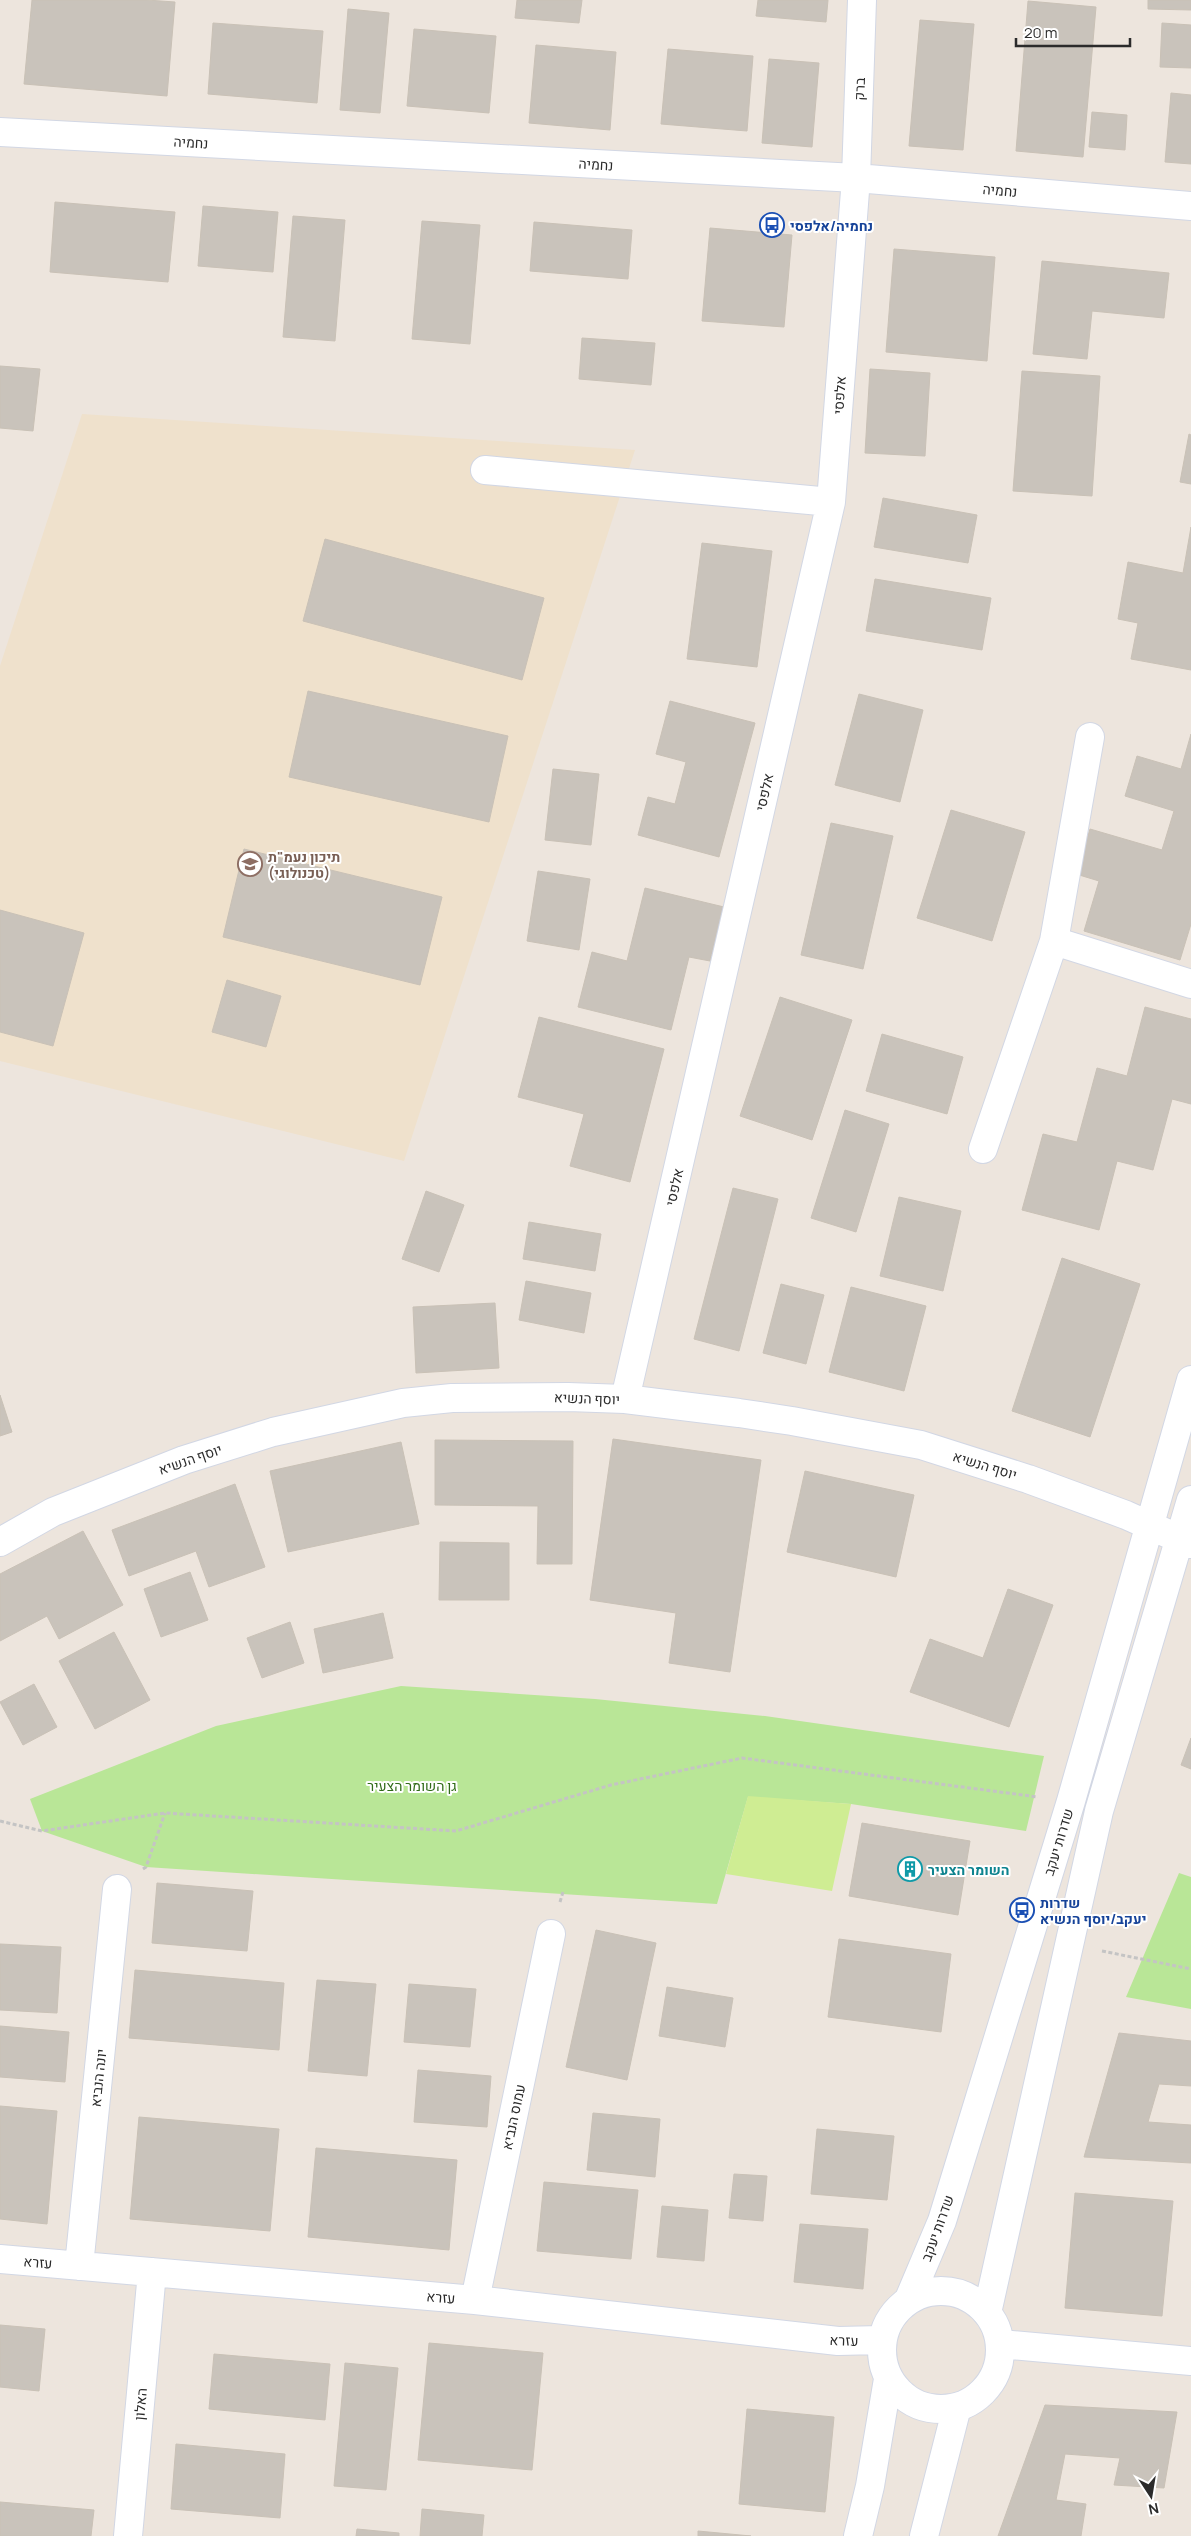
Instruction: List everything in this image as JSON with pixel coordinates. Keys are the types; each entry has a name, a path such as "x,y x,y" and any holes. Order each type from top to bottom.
{"street":[{"name":"ברק","path":"856,178 862,0"},
{"name":"נחמיה","path":"0,132 856,178 1191,206"},
{"name":"אלפסי","path":"625,1399 831,502 856,178"},
{"path":"486,470 831,502"},
{"path":"983,1149 1054,941 1090,736"},
{"path":"1054,941 1191,984"},
{"name":"שדרות יעקב","path":"910,2299 942,2221 1071,1801 1191,1380"},
{"name":"יוסף הנשיא","path":"0,1542 53,1512 70,1505 184,1460 282,1430 403,1403 452,1398 568,1397 625,1399 792,1421 921,1445 1028,1479 1185,1541"},
{"path":"987,2313 1099,1811 1185,1541 1191,1500"},
{"name":"יונה הנביא","path":"79,2266 117,1889"},
{"name":"עמוס הנביא","path":"475,2300 551,1934"},
{"name":"עזרא","path":"0,2259 475,2300 838,2341 881,2340"},
{"name":"האלון","path":"128,2536 152,2272"},
{"path":"942,2290 959,2294 975,2301 987,2313 996,2327 1000,2344 998,2367 993,2378 978,2396 957,2407 938,2410 918,2405 901,2395 888,2379 882,2360 881,2340 887,2324 896,2310 910,2299 942,2290"},
{"path":"1000,2344 1191,2361"},
{"path":"858,2536 870,2486 888,2379"},
{"path":"924,2536 957,2407"}],"path":[{"path":"0,1821 42,1831 165,1814 456,1831 611,1785 742,1758 1071,1801"},
{"path":"117,1889 146,1867 165,1814"},
{"path":"1069,1945 1191,1969"}],"shaded area":[{"name":"תיכון נעמ\"ת (טכנולוגי)","path":"82,414 635,450 404,1161 0,1061 0,666"}],"green space":[{"name":"גן השומר הצעיר","path":"401,1686 595,1699 765,1716 1044,1756 1026,1831 851,1804 748,1797 717,1904 146,1867 42,1831 30,1799 216,1726"},
{"path":"748,1796 851,1804 832,1891 726,1874"},
{"path":"1179,1873 1191,1877 1191,2009 1126,1997"}],"building":[{"path":"32,0 147,0 175,2 167,96 24,84"},
{"path":"517,0 582,0 579,23 515,18"},
{"path":"758,0 828,0 826,22 756,16"},
{"path":"1148,0 1191,0 1191,10 1148,9"},
{"path":"1028,1 1096,7 1083,157 1016,151"},
{"path":"348,9 389,13 380,113 340,110"},
{"path":"920,20 974,24 963,150 909,146"},
{"path":"213,23 323,31 317,103 208,94"},
{"path":"1162,23 1191,25 1191,68 1160,67"},
{"path":"414,29 496,36 489,113 407,106"},
{"path":"536,45 616,52 610,130 529,123"},
{"path":"668,49 753,56 747,131 661,124"},
{"path":"769,59 819,63 812,147 762,143"},
{"path":"1171,93 1191,95 1191,164 1165,162"},
{"path":"1092,112 1127,115 1125,150 1089,147"},
{"path":"55,202 175,212 168,282 50,272"},
{"path":"203,206 278,212 273,272 198,266"},
{"path":"293,216 345,220 335,341 283,337"},
{"path":"422,221 480,225 470,344 412,339"},
{"path":"534,222 632,230 628,279 530,271"},
{"path":"710,228 792,235 784,327 702,321"},
{"path":"894,249 995,257 987,361 886,352"},
{"path":"1042,261 1169,273 1164,318 1092,311 1087,359 1033,354"},
{"path":"582,338 655,343 651,385 579,379"},
{"path":"0,366 40,369 33,431 0,428"},
{"path":"870,369 930,373 925,456 865,453"},
{"path":"1022,371 1100,376 1092,496 1013,491"},
{"path":"1189,434 1191,435 1191,484 1180,482"},
{"path":"883,498 977,515 968,563 874,547"},
{"path":"1191,527 1191,670 1131,659 1138,623 1118,619 1128,562 1183,573"},
{"path":"325,539 544,598 522,680 303,621"},
{"path":"702,543 772,551 757,667 687,659"},
{"path":"875,579 991,598 982,650 866,631"},
{"path":"308,691 508,736 489,822 289,777"},
{"path":"859,694 923,710 900,802 835,785"},
{"path":"670,701 755,723 719,857 638,835 648,797 675,804 686,762 656,754"},
{"path":"1191,734 1191,924 1180,960 1084,931 1099,881 1076,874 1090,829 1162,850 1174,811 1125,796 1137,756 1181,769"},
{"path":"553,769 599,774 591,845 545,840"},
{"path":"951,810 1025,832 992,941 917,918"},
{"path":"831,823 893,836 863,969 801,955"},
{"path":"244,849 442,897 420,985 223,937"},
{"path":"538,871 590,879 579,950 527,941"},
{"path":"645,888 724,907 710,961 689,957 671,1030 578,1007 592,952 627,961"},
{"path":"0,910 84,933 53,1046 0,1032"},
{"path":"227,980 281,996 266,1047 212,1032"},
{"path":"780,997 852,1020 812,1140 740,1116"},
{"path":"1145,1007 1191,1019 1191,1104 1172,1099 1153,1170 1117,1161 1099,1230 1022,1210 1043,1134 1077,1142 1097,1068 1127,1076"},
{"path":"539,1017 664,1049 630,1182 570,1166 584,1114 518,1097"},
{"path":"882,1034 963,1057 947,1114 866,1091"},
{"path":"845,1110 889,1124 856,1232 811,1218"},
{"path":"733,1188 778,1199 739,1351 694,1339"},
{"path":"426,1191 464,1205 439,1272 402,1259"},
{"path":"899,1197 961,1211 943,1291 880,1276"},
{"path":"529,1222 601,1234 595,1271 523,1259"},
{"path":"1062,1258 1140,1284 1090,1437 1012,1411"},
{"path":"526,1281 591,1293 584,1333 519,1320"},
{"path":"781,1284 824,1295 806,1364 763,1353"},
{"path":"851,1287 926,1306 904,1391 829,1372"},
{"path":"495,1303 499,1368 416,1373 413,1307"},
{"path":"0,1395 12,1432 0,1436"},
{"path":"613,1439 761,1460 730,1672 669,1663 676,1613 590,1600"},
{"path":"435,1440 573,1441 572,1564 537,1564 538,1506 435,1505"},
{"path":"401,1442 419,1524 288,1552 270,1471"},
{"path":"805,1471 914,1495 896,1577 787,1552"},
{"path":"235,1484 265,1567 209,1587 196,1551 129,1576 112,1530"},
{"path":"83,1531 123,1605 59,1639 47,1616 0,1641 0,1574"},
{"path":"440,1542 509,1543 509,1600 439,1600"},
{"path":"190,1572 208,1620 161,1637 144,1589"},
{"path":"1008,1589 1053,1605 1009,1727 910,1692 930,1639 983,1658"},
{"path":"383,1613 393,1658 323,1673 314,1629"},
{"path":"290,1622 304,1663 262,1678 247,1638"},
{"path":"114,1632 150,1700 95,1729 59,1661"},
{"path":"34,1684 57,1727 23,1745 0,1702"},
{"path":"1191,1738 1191,1769 1181,1765"},
{"name":"השומר הצעיר","path":"862,1823 970,1841 958,1915 849,1896"},
{"path":"157,1883 253,1891 247,1951 152,1943"},
{"path":"596,1930 656,1943 627,2080 566,2067"},
{"path":"839,1939 951,1954 941,2032 828,2017"},
{"path":"0,1944 61,1947 57,2013 0,2010"},
{"path":"135,1970 284,1983 279,2050 129,2038"},
{"path":"317,1980 376,1984 367,2076 308,2071"},
{"path":"409,1984 476,1989 470,2047 404,2042"},
{"path":"667,1987 733,1998 725,2047 659,2036"},
{"path":"0,2026 69,2032 65,2082 0,2077"},
{"path":"1119,2033 1191,2041 1191,2086 1159,2084 1148,2122 1191,2125 1191,2163 1084,2157"},
{"path":"418,2070 491,2076 487,2127 414,2122"},
{"path":"0,2106 57,2111 47,2224 0,2219"},
{"path":"593,2113 660,2119 655,2177 587,2170"},
{"path":"139,2117 279,2129 270,2231 130,2219"},
{"path":"817,2129 894,2136 887,2200 811,2194"},
{"path":"316,2148 457,2160 449,2250 308,2237"},
{"path":"734,2174 767,2176 763,2221 729,2218"},
{"path":"544,2182 638,2190 631,2259 537,2251"},
{"path":"1075,2193 1173,2201 1162,2316 1065,2308"},
{"path":"662,2206 708,2210 704,2261 657,2257"},
{"path":"800,2224 868,2229 863,2289 794,2282"},
{"path":"0,2325 45,2329 39,2391 0,2387"},
{"path":"429,2343 543,2353 532,2470 418,2460"},
{"path":"214,2354 330,2364 325,2420 209,2409"},
{"path":"345,2363 398,2368 386,2490 334,2486"},
{"path":"1045,2405 1177,2412 1164,2488 1114,2485 1120,2458 1065,2454 1056,2500 1086,2504 1081,2536 998,2536"},
{"path":"747,2409 834,2417 825,2512 739,2504"},
{"path":"176,2444 285,2454 280,2518 171,2509"},
{"path":"0,2502 94,2510 91,2536 0,2536"},
{"path":"422,2509 484,2515 482,2536 420,2536"},
{"path":"357,2529 399,2533 399,2536 356,2536"},
{"path":"698,2531 751,2536 698,2536"}],"place":[{"name":"נחמיה/אלפסי","path":"772,225"},
{"name":"תיכון נעמ\"ת (טכנולוגי)","path":"250,864"},
{"name":"השומר הצעיר","path":"910,1869"},
{"name":"שדרות יעקב/יוסף הנשיא","path":"1022,1910"}]}
